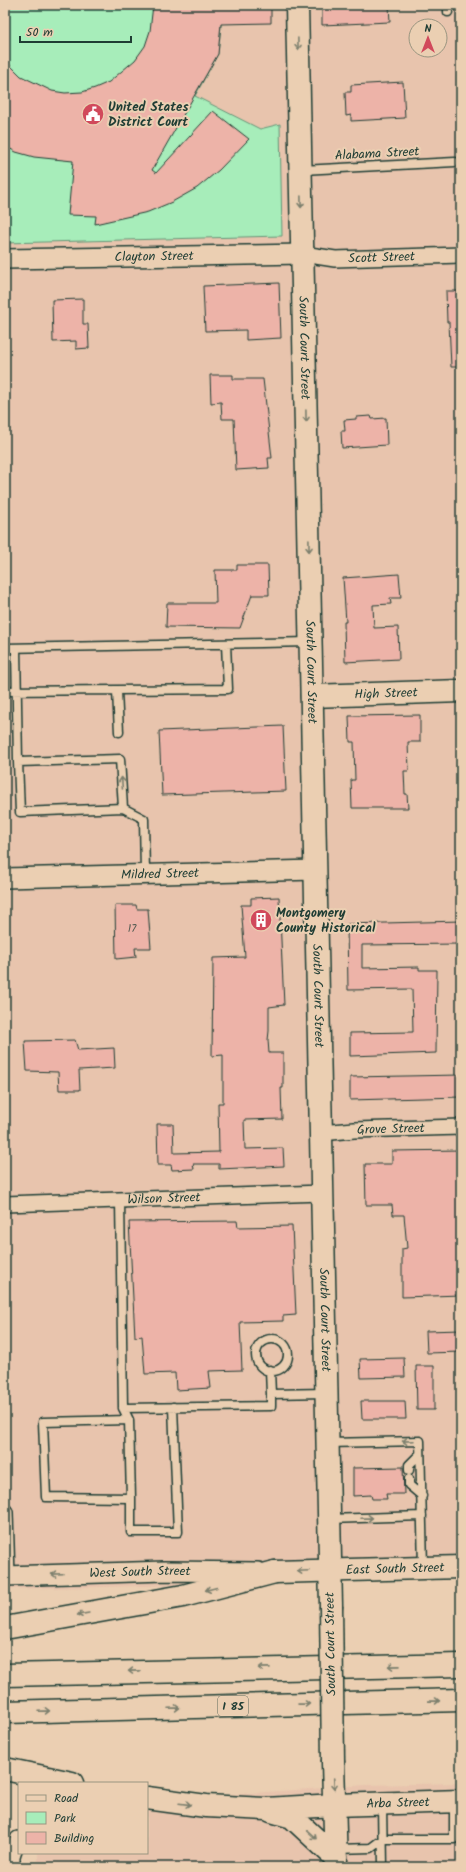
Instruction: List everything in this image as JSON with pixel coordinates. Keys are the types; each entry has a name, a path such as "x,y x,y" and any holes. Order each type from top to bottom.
{"main road":[{"name":"South Court Street","path":"298,5 336,1858"},
{"name":"High Street","path":"312,696 461,691"},
{"name":"East South Street","path":"5,1628 183,1596 276,1572 461,1567"},
{"path":"5,1674 461,1665"},
{"name":"I 85","path":"5,1712 461,1700"},
{"path":"5,1769 67,1782"},
{"path":"148,1798 206,1806 266,1809 292,1817 336,1858"},
{"name":"Arba Street","path":"266,1809 457,1801"}],"street":[{"name":"Scott Street","path":"303,254 335,259 461,255"},
{"name":"Clayton Street","path":"5,259 303,254"},
{"name":"Mildred Street","path":"5,878 315,870"},
{"name":"Grove Street","path":"321,1133 354,1130 461,1127"},
{"name":"Wilson Street","path":"5,1204 322,1193"},
{"path":"5,1512 6,1576"},
{"name":"West South Street","path":"6,1576 166,1571 276,1572"},
{"path":"12,1867 12,1857 18,1839"}],"lane":[{"name":"Alabama Street","path":"301,170 455,162"},
{"path":"5,648 311,642"},
{"path":"5,691 228,689 226,644"},
{"path":"16,648 20,812 123,808 144,819 145,875"},
{"path":"117,691 119,732"},
{"path":"18,762 120,759 123,808"},
{"path":"120,1200 124,1408 129,1420 131,1532 178,1532 173,1408"},
{"path":"124,1408 271,1406 270,1370"},
{"path":"271,1394 326,1393"},
{"path":"129,1420 43,1422 46,1497 131,1498"},
{"path":"327,1443 420,1441 424,1568"},
{"path":"409,1470 409,1465 420,1454"},
{"path":"409,1479 409,1485 422,1496"},
{"path":"328,1519 422,1516"},
{"path":"336,1858 371,1848 383,1839 454,1839 457,1801"},
{"path":"382,1804 382,1867"}],"shaded area":[{"path":"5,5 461,5 461,1579 5,1589"},
{"path":"461,1783 461,1867 38,1867 38,1854 148,1854 148,1804 209,1796 366,1785"}],"green space":[{"path":"5,5 223,6 218,54 195,96 260,129 280,124 282,236 5,243"}],"building":[{"name":"United States District Court","path":"153,5 212,5 238,7 238,5 271,5 271,23 221,24 218,54 152,170 156,173 213,111 249,139 219,170 197,188 172,202 148,212 95,224 96,216 68,215 73,161 34,157 16,152 5,146 5,60 21,76 52,91 65,93 82,92 95,88 109,82 135,60 145,46 150,31"},
{"path":"322,5 389,5 390,22 322,25"},
{"path":"403,82 405,118 351,121 351,115 346,116 345,92 351,92 351,85"},
{"path":"279,283 281,338 246,340 246,330 205,331 203,286"},
{"path":"446,291 461,291 461,367 451,367"},
{"path":"83,299 83,324 88,324 89,348 76,349 76,341 53,342 52,300"},
{"path":"210,375 233,375 233,379 263,379 272,458 268,458 269,468 236,470 234,419 222,419 221,402 211,403"},
{"path":"371,416 372,419 386,418 387,445 342,448 341,431 345,431 344,420 356,419 356,417"},
{"path":"237,565 268,565 269,595 252,595 240,628 166,627 167,603 216,603 215,570 237,570"},
{"path":"399,574 401,598 390,598 391,604 373,605 374,628 398,627 399,659 345,662 344,622 346,622 343,578"},
{"path":"420,715 420,742 408,742 409,771 404,771 405,794 407,794 408,808 352,808 351,780 355,780 354,742 350,742 349,716"},
{"path":"283,726 286,791 162,795 159,731"},
{"path":"279,897 284,1005 269,1007 268,1040 269,1053 283,1053 283,1088 281,1088 282,1119 244,1120 245,1149 283,1148 284,1166 219,1169 219,1164 193,1164 194,1169 172,1170 171,1165 158,1165 157,1124 173,1124 174,1153 219,1152 218,1103 223,1103 223,1055 212,1056 213,958 245,957 241,905 251,905 251,898"},
{"path":"115,905 136,905 137,909 148,909 151,948 135,948 136,957 116,959"},
{"path":"461,921 461,944 362,945 362,968 419,967 419,970 437,970 436,1053 350,1056 350,1033 413,1032 412,989 348,990 347,924"},
{"path":"75,1040 78,1050 114,1048 115,1068 79,1070 80,1090 59,1090 58,1072 27,1071 25,1041"},
{"path":"461,1075 461,1097 350,1100 350,1077"},
{"path":"461,1150 461,1295 402,1297 402,1249 407,1248 404,1215 393,1215 392,1205 366,1205 365,1164 392,1164 392,1151"},
{"path":"237,1221 238,1227 292,1226 296,1315 283,1316 283,1321 240,1322 242,1370 209,1371 211,1388 176,1390 175,1373 145,1374 142,1336 135,1337 129,1222"},
{"path":"461,1330 461,1352 427,1353 426,1331"},
{"path":"404,1358 405,1377 361,1378 360,1359"},
{"path":"416,1366 434,1366 434,1410 417,1410"},
{"path":"361,1401 405,1401 406,1419 362,1419"},
{"path":"403,1467 404,1494 386,1494 387,1499 372,1499 371,1495 353,1496 353,1468"}],"place":[{"name":"United States District Court","path":"93,114"},
{"name":"Montgomery County Historical","path":"261,920"}]}
